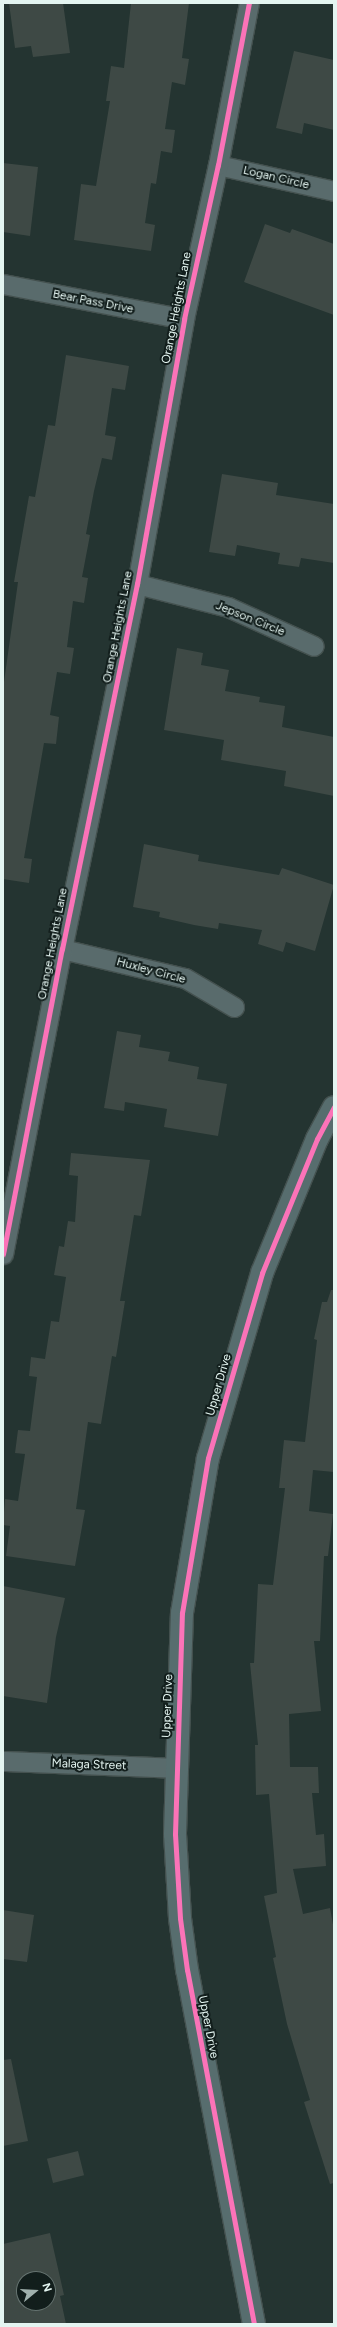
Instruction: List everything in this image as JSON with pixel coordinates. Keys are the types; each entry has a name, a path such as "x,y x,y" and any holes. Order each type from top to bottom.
{"main road":[{"name":"Upper Drive","path":"254,2324 187,1970 180,1918 176,1842 176,1768 182,1613 208,1458 262,1273 317,1139 334,1108"}],"street":[{"name":"Orange Heights Lane","path":"3,1254 62,949 137,584 184,319 218,164 249,3"},
{"name":"Logan Circle","path":"218,164 334,191"},
{"name":"Bear Pass Drive","path":"3,284 184,319"},
{"name":"Jepson Circle","path":"137,584 228,607 314,646"},
{"name":"Huxley Circle","path":"62,949 185,978 234,1007"},
{"name":"Malaga Street","path":"3,1761 176,1768"}],"building":[{"path":"9,3 63,3 70,53 33,57 31,46 15,48"},
{"path":"131,3 189,3 182,58 189,59 185,85 172,82 165,129 175,130 172,153 161,151 156,184 151,183 145,223 155,225 151,251 74,240 81,184 96,186 110,101 106,101 111,66 124,68"},
{"path":"294,51 334,60 334,130 304,123 302,134 276,128"},
{"path":"3,163 38,167 30,236 3,232"},
{"path":"265,224 290,233 292,229 334,244 334,315 244,282"},
{"path":"66,355 129,366 125,390 112,388 105,435 116,437 112,460 102,458 94,491 86,534 90,535 82,577 88,578 84,603 73,601 67,647 74,648 70,674 57,672 50,715 59,717 56,744 44,743 24,858 32,859 29,883 3,879 3,689 18,582 14,582 29,496 35,497 48,425 55,426"},
{"path":"222,474 278,483 276,495 334,504 334,563 301,558 299,567 278,564 280,553 237,545 235,556 209,552"},
{"path":"177,648 203,653 201,665 229,670 225,691 260,697 259,702 285,706 282,727 334,737 334,796 284,786 286,771 221,760 224,740 164,730"},
{"path":"144,844 199,855 198,861 279,875 282,868 334,885 315,951 286,942 283,952 258,944 262,930 219,923 218,929 194,925 159,917 160,912 133,907"},
{"path":"117,1031 141,1035 139,1047 170,1052 168,1061 199,1067 197,1079 227,1084 218,1136 164,1127 167,1109 125,1102 124,1111 104,1108"},
{"path":"71,1153 150,1160 141,1216 134,1215 120,1301 125,1301 116,1357 112,1356 101,1424 88,1422 76,1509 85,1510 75,1566 6,1556 10,1526 3,1525 5,1499 18,1501 25,1454 15,1453 18,1430 30,1431 37,1377 29,1376 31,1357 45,1359 51,1321 59,1322 66,1277 54,1275 59,1246 64,1247 68,1221 75,1222 78,1176 69,1175"},
{"path":"331,1290 334,1290 334,1472 313,1470 309,1511 333,1514 328,1556 324,1556 320,1641 314,1641 321,1711 289,1714 290,1767 318,1767 319,1793 312,1793 316,1835 324,1834 326,1866 293,1869 303,1914 330,1908 334,1930 334,2183 330,2184 304,2102 310,2100 287,2024 273,1958 276,1957 264,1896 277,1893 269,1794 256,1795 255,1745 258,1745 250,1663 254,1663 258,1584 273,1585 285,1488 279,1488 284,1440 305,1442 317,1340 314,1339 322,1302 327,1302"},
{"path":"3,1586 65,1598 56,1637 47,1703 3,1696"},
{"path":"3,1910 34,1915 27,1962 3,1959"},
{"path":"11,2059 28,2141 3,2146 3,2060"},
{"path":"78,2151 84,2175 53,2183 47,2159"},
{"path":"50,2233 64,2295 60,2296 66,2324 3,2324 3,2244"}],"cycle path":[{"path":"3,1254 62,949 137,584 184,319 218,165 249,3"},
{"path":"254,2324 187,1970 180,1918 175,1834 182,1613 208,1458 262,1273 317,1139 334,1107"}]}
